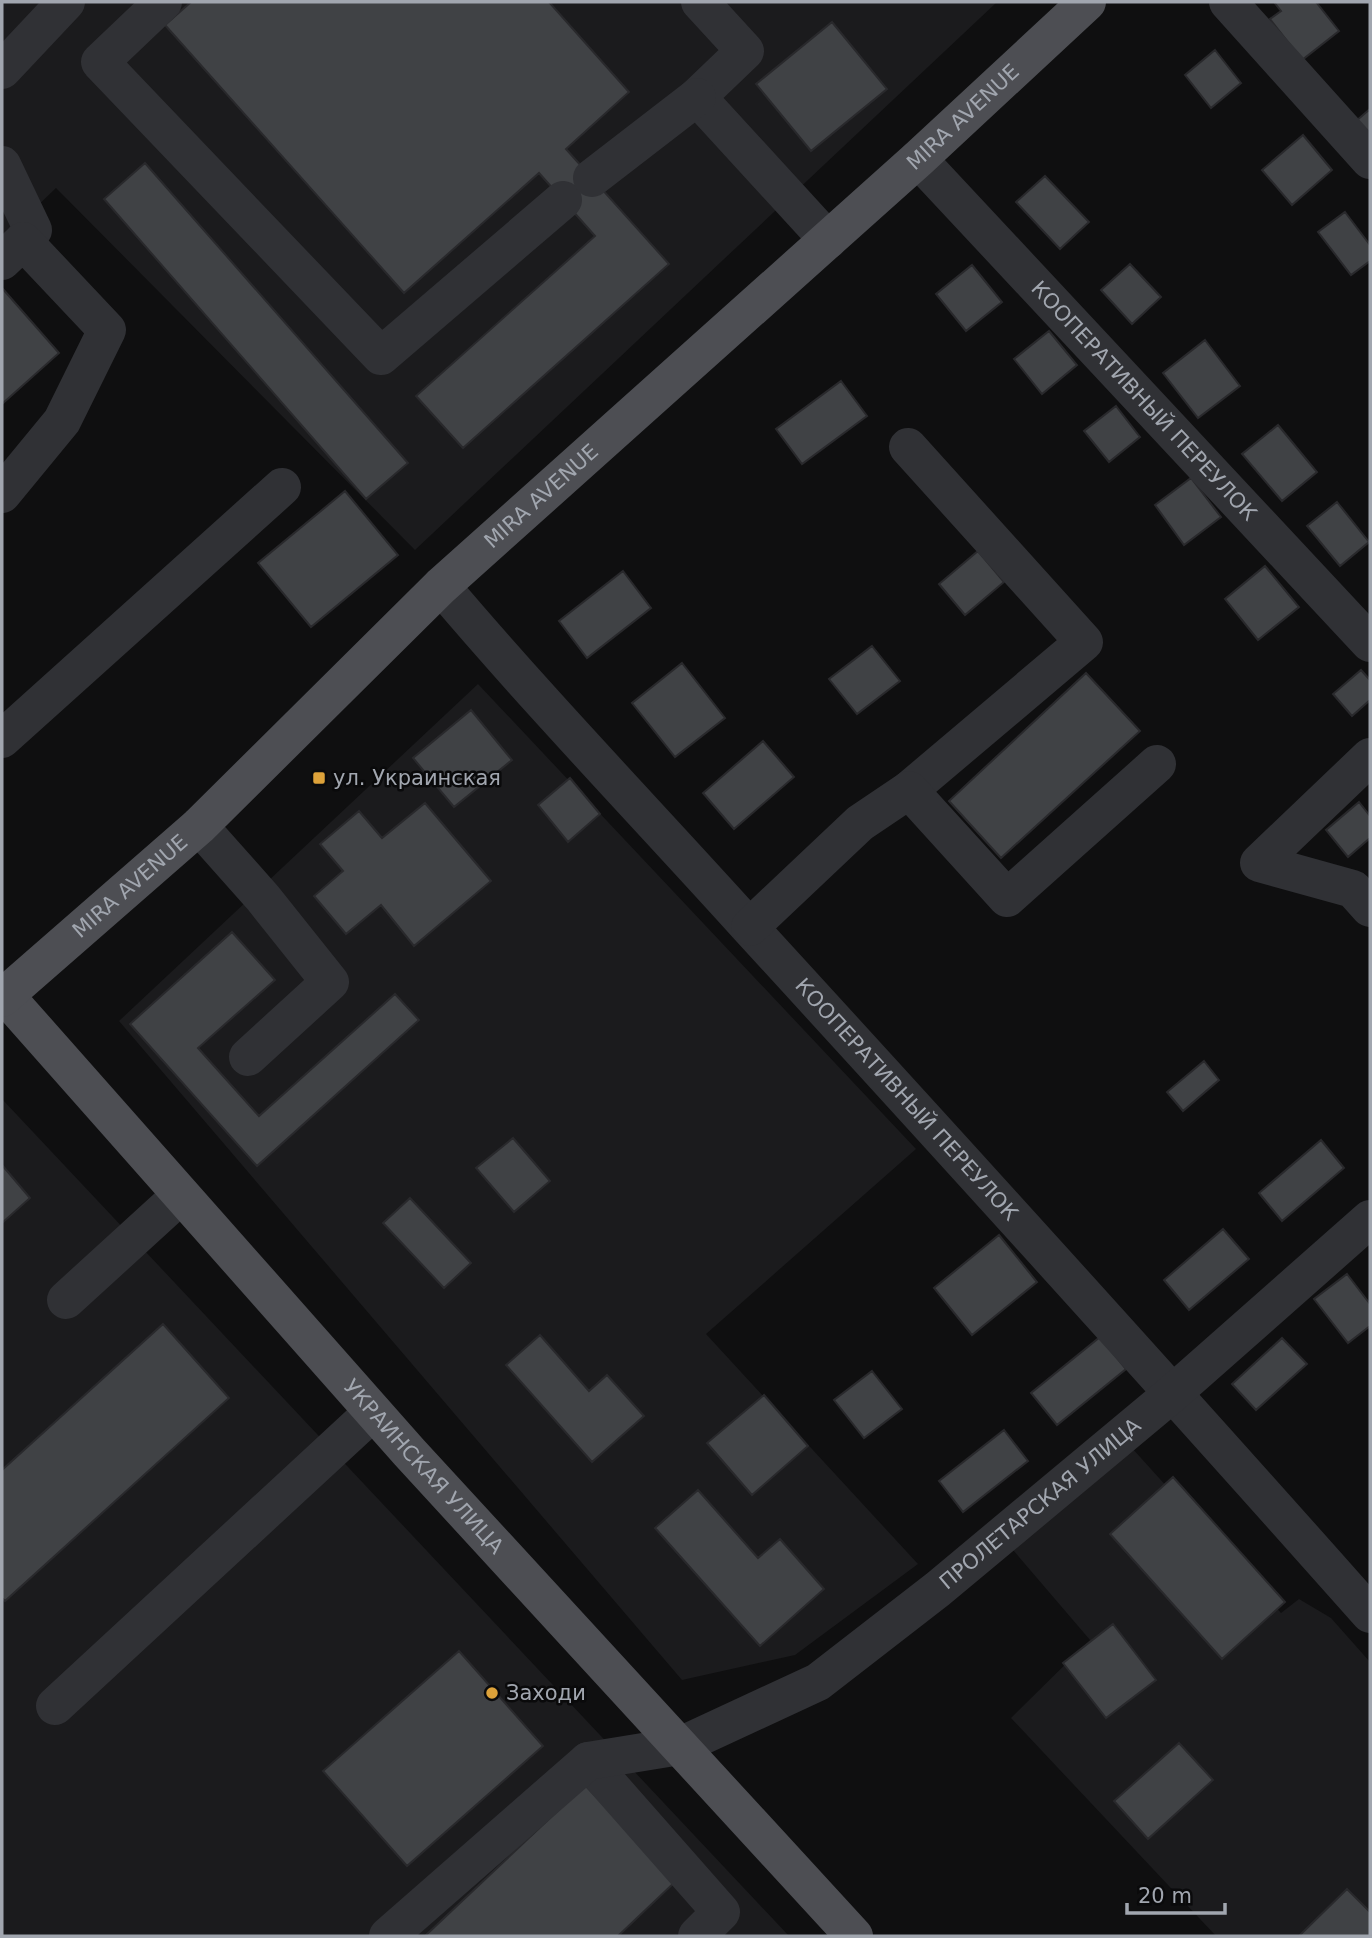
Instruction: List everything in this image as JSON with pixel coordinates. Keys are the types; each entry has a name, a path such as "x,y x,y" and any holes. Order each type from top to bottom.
{"main road":[{"name":"MIRA AVENUE","path":"3,995 199,826 441,586 918,159 1087,2"},
{"name":"УКРАИНСКАЯ УЛИЦА","path":"3,995 373,1412 854,1936"}],"street":[{"path":"2,70 66,2"},
{"path":"163,2 100,62 381,356 578,189 698,97 745,51 700,2"},
{"path":"1228,2 1370,160"},
{"path":"698,97 828,240"},
{"name":"КООПЕРАТИВНЫЙ ПЕРЕУЛОК","path":"918,159 1370,643"},
{"path":"2,165 33,230 13,251 107,330 62,421 2,494"},
{"path":"750,927 860,823 909,790 1084,642 908,447"},
{"path":"2,739 282,487"},
{"name":"КООПЕРАТИВНЫЙ ПЕРЕУЛОК","path":"441,586 494,648 1173,1393 1370,1614"},
{"path":"1370,757 1259,863 1353,889 1370,908"},
{"path":"909,790 1007,898 1157,764"},
{"path":"199,826 263,898 330,982 248,1057"},
{"path":"66,1300 181,1195"},
{"name":"ПРОЛЕТАРСКАЯ УЛИЦА","path":"588,1761 680,1746 818,1682 938,1589 1173,1393 1370,1219"},
{"path":"55,1706 373,1412"},
{"path":"388,1936 588,1761 721,1912 697,1936"}],"shaded area":[{"path":"2,2 997,2 415,550 56,188 2,240"},
{"path":"478,684 916,1149 706,1334 918,1564 795,1655 682,1680 119,1021"},
{"path":"2,1099 789,1936 2,1936"},
{"path":"1122,1437 1281,1613 1299,1599 1331,1618 1370,1662 1370,1936 1216,1936 1011,1718 1090,1640 1007,1543"}],"building":[{"path":"191,2 549,2 629,92 566,149 669,264 463,448 416,396 595,236 539,173 404,293 165,25"},
{"path":"1274,2 1316,2 1339,31 1302,60 1270,19 1281,11"},
{"path":"832,22 887,89 811,151 756,84"},
{"path":"1215,50 1241,83 1211,108 1185,75"},
{"path":"1370,109 1370,137 1356,121"},
{"path":"1303,135 1332,170 1292,205 1262,170"},
{"path":"145,163 408,463 366,499 104,199"},
{"path":"1045,176 1089,222 1060,249 1016,202"},
{"path":"1345,212 1370,245 1370,261 1351,275 1318,232"},
{"path":"1130,264 1161,297 1132,324 1101,290"},
{"path":"972,265 1002,302 966,331 936,294"},
{"path":"2,288 59,353 2,404"},
{"path":"1049,331 1077,365 1042,394 1014,359"},
{"path":"1205,340 1240,386 1198,418 1163,373"},
{"path":"841,381 867,416 802,464 776,429"},
{"path":"1116,406 1140,437 1109,462 1084,431"},
{"path":"1278,425 1317,472 1282,501 1242,454"},
{"path":"1191,478 1221,517 1184,545 1155,505"},
{"path":"345,491 398,555 311,627 258,563"},
{"path":"1337,502 1369,542 1340,566 1307,526"},
{"path":"978,551 1004,582 965,615 939,584"},
{"path":"1265,566 1299,607 1258,640 1225,599"},
{"path":"623,571 651,608 587,658 559,621"},
{"path":"872,646 900,681 857,714 829,679"},
{"path":"682,663 725,718 675,757 632,703"},
{"path":"1361,670 1370,680 1370,700 1352,716 1333,694"},
{"path":"1086,673 1140,731 1001,858 949,801"},
{"path":"471,710 512,760 454,807 413,758"},
{"path":"763,741 794,777 734,829 703,793"},
{"path":"570,778 600,814 568,842 538,805"},
{"path":"1359,802 1370,816 1370,838 1348,857 1326,830"},
{"path":"425,803 491,881 414,946 381,905 346,934 314,896 343,871 320,844 359,811 382,838"},
{"path":"232,932 275,980 198,1048 259,1116 395,994 419,1020 257,1166 130,1024"},
{"path":"1204,1061 1219,1080 1183,1111 1167,1092"},
{"path":"513,1138 550,1181 514,1212 476,1168"},
{"path":"1321,1140 1344,1168 1282,1221 1259,1193"},
{"path":"2,1165 30,1198 2,1223"},
{"path":"410,1198 471,1263 444,1288 383,1223"},
{"path":"1223,1229 1249,1259 1189,1310 1164,1280"},
{"path":"999,1235 1037,1282 972,1335 934,1288"},
{"path":"1347,1274 1370,1304 1370,1326 1348,1343 1314,1299"},
{"path":"163,1324 229,1398 5,1601 2,1598 2,1470"},
{"path":"540,1335 589,1391 607,1375 644,1416 592,1462 506,1365"},
{"path":"1100,1337 1126,1369 1057,1425 1031,1393"},
{"path":"1282,1338 1307,1364 1256,1410 1232,1384"},
{"path":"872,1371 902,1409 864,1438 834,1400"},
{"path":"764,1395 808,1446 752,1495 707,1443"},
{"path":"1004,1430 1028,1461 963,1512 939,1481"},
{"path":"1173,1477 1285,1602 1222,1659 1110,1534"},
{"path":"698,1490 758,1558 780,1539 824,1589 760,1646 655,1528"},
{"path":"1113,1624 1156,1680 1106,1718 1063,1663"},
{"path":"459,1651 543,1746 407,1866 323,1771"},
{"path":"1179,1743 1213,1780 1148,1839 1114,1801"},
{"path":"585,1785 676,1881 618,1936 425,1936"},
{"path":"1347,1889 1370,1912 1370,1936 1299,1936"}],"place":[{"name":"ул. Украинская","path":"319,778"},
{"name":"Заходи","path":"492,1693"}]}
